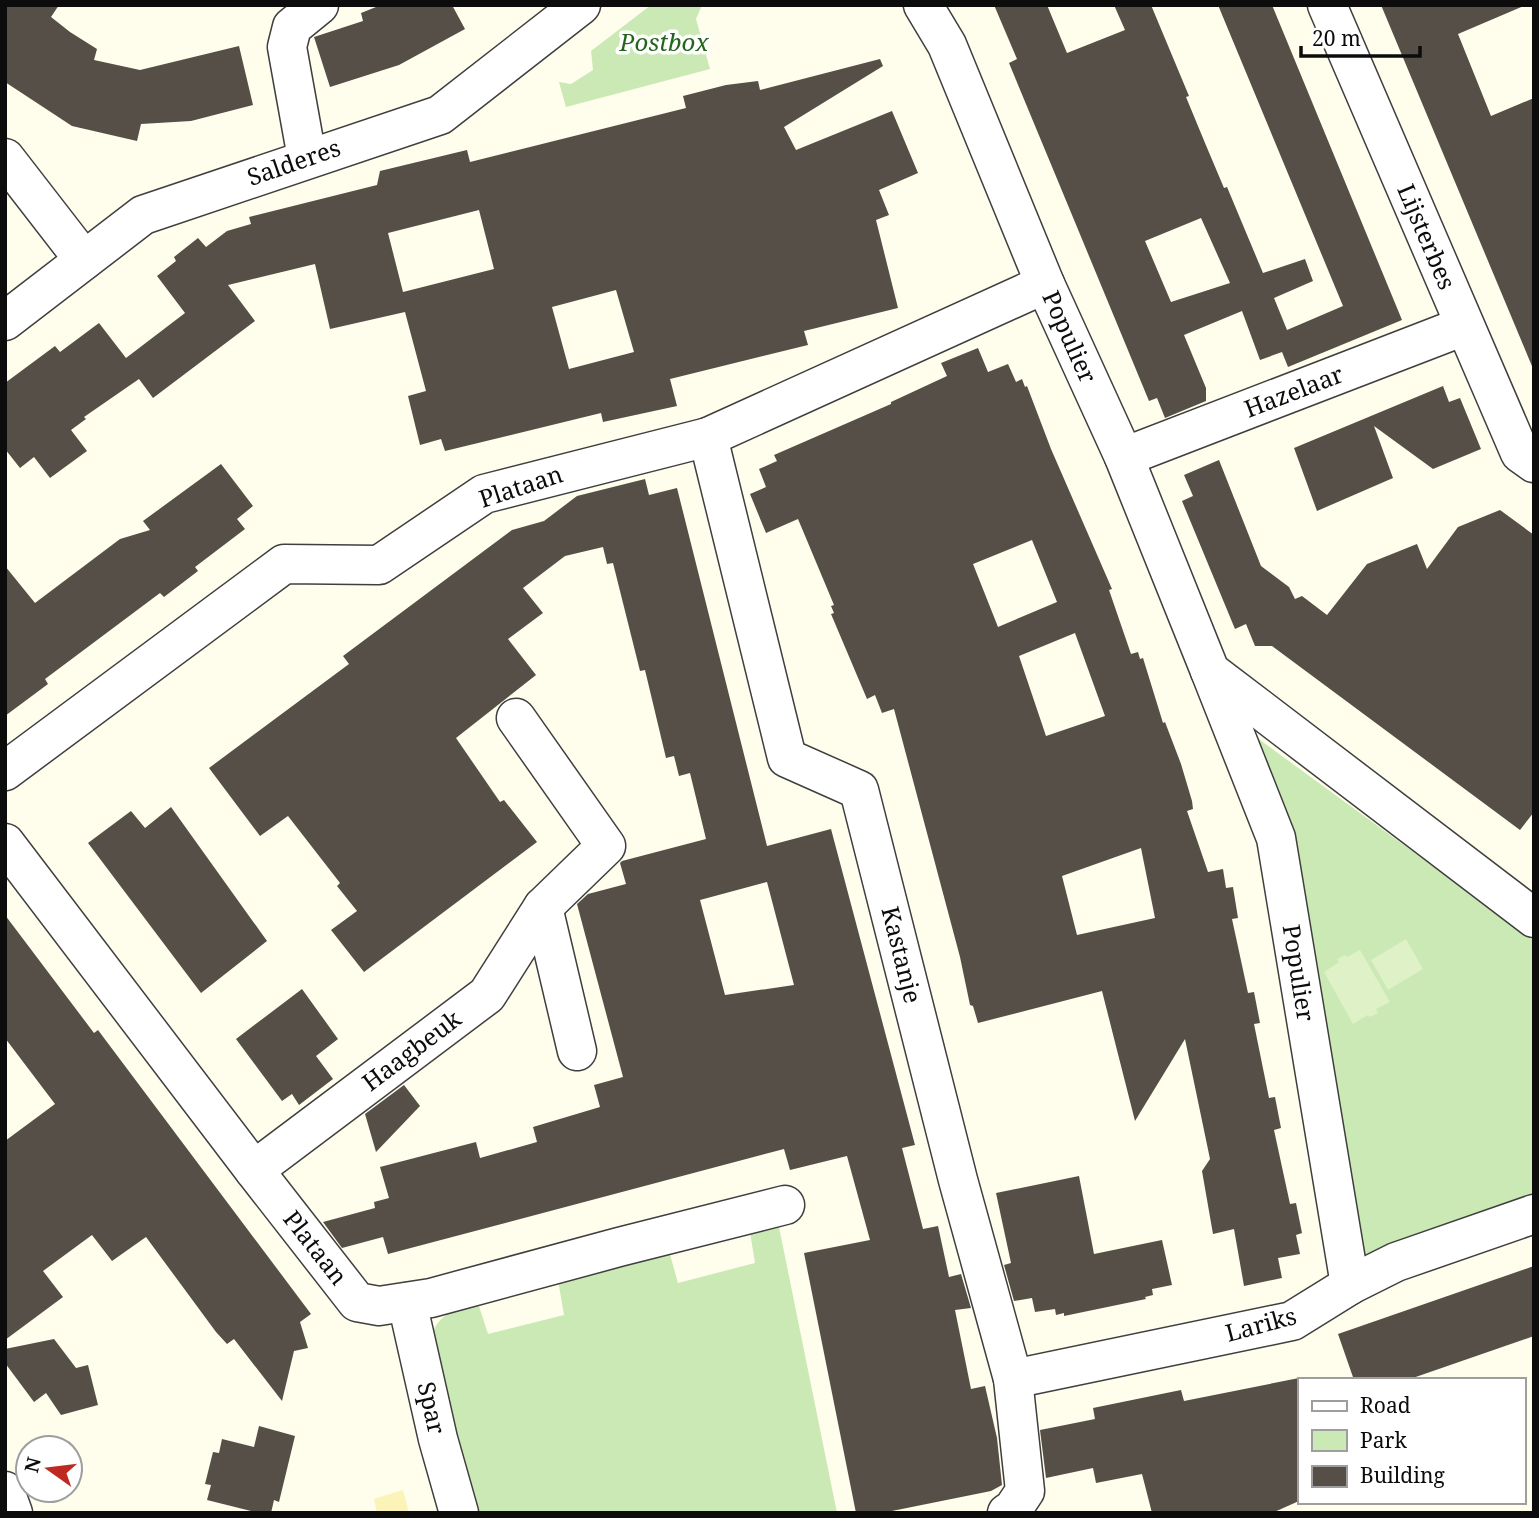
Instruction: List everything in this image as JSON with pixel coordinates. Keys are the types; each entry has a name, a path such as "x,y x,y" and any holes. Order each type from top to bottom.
{"street":[{"path":"307,158 287,47 292,27 319,5"},
{"name":"Salderes","path":"5,321 143,215 440,115 581,5"},
{"name":"Populier","path":"923,5 947,45 1045,284 1124,457 1276,838 1350,1285"},
{"name":"Lijsterbes","path":"1327,5 1520,453 1534,463"},
{"path":"5,158 84,260"},
{"name":"Plataan","path":"5,771 284,564 379,565 484,494 708,437 1045,284"},
{"name":"Hazelaar","path":"1124,457 1464,326"},
{"name":"Kastanje","path":"708,437 787,758 859,790 958,1180 1013,1379 1025,1490 1013,1509 1007,1513"},
{"path":"1210,671 1534,918"},
{"name":"Haagbeuk","path":"254,1170 487,995 543,907 606,846 516,718"},
{"name":"Plataan","path":"5,843 357,1301 379,1306 407,1302 785,1205"},
{"path":"543,907 577,1051"},
{"name":"Lariks","path":"1013,1379 1292,1321 1350,1285 1396,1262 1534,1214"},
{"name":"Spar","path":"407,1302 438,1439 459,1513"},
{"path":"5,1490 13,1513"}],"green space":[{"name":"Postbox","path":"651,5 702,5 696,19 710,69 566,107 559,82 571,84 593,70 591,51"},
{"path":"1232,715 1260,740 1534,940 1534,1199 1354,1260"},
{"path":"1406,939 1423,969 1388,990 1371,960"},
{"path":"1360,950 1390,1002 1376,1009 1378,1013 1370,1017 1368,1015 1353,1024 1324,972 1339,962 1337,959"},
{"path":"778,1222 837,1513 472,1513 429,1339 443,1318 454,1311 478,1303 488,1334 564,1315 558,1280 669,1251 678,1283 755,1263 749,1226"}],"sand":[{"path":"403,1490 409,1513 377,1513 374,1499"}],"building":[{"path":"5,5 59,5 51,17 97,49 94,60 140,70 239,46 253,105 191,121 141,124 137,141 72,126 5,82"},
{"path":"381,5 452,5 465,29 399,65 330,87 314,37 363,21 361,13"},
{"path":"994,5 1047,5 1067,53 1125,30 1114,5 1151,5 1189,96 1186,97 1205,143 1224,188 1227,187 1263,273 1305,259 1313,281 1274,298 1287,330 1343,306 1218,5 1272,5 1402,320 1288,367 1282,352 1260,360 1242,311 1184,335 1206,388 1206,401 1165,418 1157,398 1149,401 1009,63 1017,59","holes":["1201,218 1230,283 1171,302 1145,241"]},
{"path":"1381,5 1526,5 1458,34 1491,116 1534,98 1534,371"},
{"path":"880,59 883,66 784,127 796,150 892,111 918,173 879,190 889,215 876,220 898,308 804,331 808,345 670,379 677,406 603,422 601,413 445,451 441,439 420,445 408,396 426,391 405,312 330,329 315,264 228,285 255,321 153,398 139,379 84,417 86,419 71,430 87,451 50,478 34,457 20,468 5,449 5,383 55,346 60,352 99,323 126,358 185,313 157,276 176,261 174,257 198,238 206,247 227,231 251,224 249,217 377,185 380,171 467,150 470,162 686,108 683,96 726,85 758,81 760,90","holes":["479,210 494,269 403,292 388,233","616,290 634,352 569,369 552,307"]},
{"path":"978,348 988,372 1008,364 1016,382 1022,379 1025,387 1027,386 1051,449 1112,589 1109,590 1131,654 1138,652 1140,659 1143,658 1163,723 1165,722 1181,764 1192,801 1193,809 1187,811 1208,872 1223,869 1226,888 1233,887 1238,918 1232,919 1248,993 1254,992 1260,1023 1254,1024 1269,1098 1275,1097 1281,1128 1274,1130 1290,1204 1296,1203 1302,1233 1296,1235 1300,1254 1278,1258 1282,1278 1244,1286 1234,1229 1213,1234 1202,1171 1210,1159 1185,1039 1135,1121 1102,991 978,1023 973,1006 970,1005 960,957 894,709 882,713 875,695 867,699 831,614 834,613 831,606 834,605 798,519 766,533 750,494 766,487 759,469 777,461 774,455 891,404 947,376 941,363","holes":["1032,540 1057,602 998,627 973,564","1075,633 1105,716 1046,736 1019,656","1141,848 1155,918 1077,935 1062,876"]},
{"path":"1443,386 1449,402 1460,398 1481,449 1433,469 1374,426 1393,478 1317,511 1294,448"},
{"path":"1219,460 1261,566 1289,587 1295,599 1302,596 1327,615 1367,564 1417,544 1427,569 1458,527 1500,510 1534,535 1534,812 1520,830 1272,646 1255,646 1246,624 1235,629 1182,501 1193,496 1184,475"},
{"path":"221,464 253,506 237,519 245,529 195,567 198,571 164,597 160,593 45,679 48,684 5,716 5,566 35,603 120,539 150,530 143,521"},
{"path":"645,479 649,495 677,488 767,846 831,829 915,1145 902,1148 923,1229 938,1226 949,1277 961,1274 971,1308 955,1310 971,1389 985,1386 997,1438 1002,1485 991,1491 882,1513 856,1513 804,1253 870,1240 847,1156 790,1170 784,1149 388,1254 383,1237 342,1248 323,1222 375,1208 374,1202 389,1198 380,1167 476,1142 480,1158 537,1142 533,1127 600,1107 594,1085 623,1077 577,904 588,894 626,884 620,863 622,861 706,839 690,773 679,776 674,756 666,758 645,670 640,671 613,563 607,564 603,547 565,556 523,588 543,613 508,639 536,675 456,738 500,802 504,800 537,842 364,972 331,930 357,911 337,886 340,883 288,816 260,836 209,768 349,664 343,656 512,530 544,521 577,496","holes":["767,882 794,985 725,995 700,900"]},
{"path":"171,807 267,941 201,993 88,843 131,811 145,828"},
{"path":"5,915 94,1033 98,1030 311,1314 300,1322 308,1348 294,1351 282,1401 234,1339 227,1344 216,1332 146,1237 112,1261 92,1235 43,1271 63,1297 5,1340 5,1141 55,1104 5,1038"},
{"path":"302,989 338,1039 316,1056 333,1079 299,1105 292,1094 282,1101 236,1039"},
{"path":"404,1085 420,1106 376,1152 365,1114"},
{"path":"1079,1176 1094,1254 1162,1240 1172,1285 1152,1289 1153,1295 1145,1297 1146,1299 1064,1316 1064,1313 1056,1315 1055,1309 1035,1312 1032,1298 1014,1301 1004,1265 1011,1263 996,1193"},
{"path":"1534,1266 1534,1336 1413,1378 1353,1378 1338,1334"},
{"path":"54,1339 76,1368 88,1365 98,1405 61,1415 46,1393 34,1402 5,1363 5,1349"},
{"path":"1298,1378 1298,1501 1272,1513 1152,1513 1142,1474 1096,1483 1093,1468 1046,1478 1040,1430 1095,1419 1093,1408 1181,1390 1184,1401"},
{"path":"259,1426 295,1436 279,1502 274,1500 271,1513 259,1513 207,1500 211,1485 205,1484 213,1452 219,1453 222,1439 254,1447"}]}
